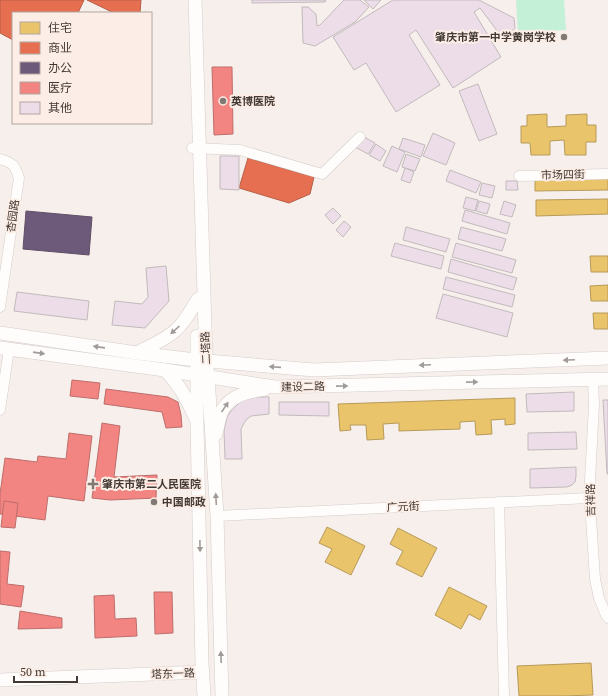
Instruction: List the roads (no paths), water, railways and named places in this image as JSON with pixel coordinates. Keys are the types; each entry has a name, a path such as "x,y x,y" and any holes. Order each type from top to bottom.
{"main road":[{"name":"二塔路","path":"186,0 195,148 201,361"},
{"name":"二塔路","path":"195,0 195,148 198,299 201,361"},
{"path":"137,353 159,342 176,330 198,299"},
{"name":"建设二路","path":"0,333 201,361 314,370 608,358"},
{"name":"建设二路","path":"4,349 165,370 275,387 608,379"},
{"path":"201,361 203,376"},
{"path":"165,370 182,389 197,423"},
{"path":"312,386 310,382 310,375 314,370"},
{"name":"二塔路","path":"203,376 197,423 204,696"},
{"name":"二塔路","path":"203,376 213,444 217,516 222,696"},
{"path":"213,444 222,410 229,401 248,392 275,387"},
{"name":"塔东一路","path":"0,671 203,668"},
{"name":"塔东一路","path":"0,680 203,668"}],"street":[{"path":"195,148 240,150 322,174 360,137"},
{"name":"杏园路","path":"0,158 8,161 16,168 19,178 0,307"},
{"name":"市场四街","path":"519,176 608,174"},
{"path":"0,410 4,349"},
{"name":"吉祥路","path":"593,380 594,405 589,498 595,579 599,598 608,618"},
{"name":"广元街","path":"217,516 589,498"},
{"path":"499,502 504,696"}],"place":[{"name":"肇庆市第一中学黄岗学校","path":"564,37"},
{"name":"英博医院","path":"223,101"},
{"name":"肇庆市第二人民医院","path":"93,484"},
{"name":"中国邮政","path":"154,502"}]}
